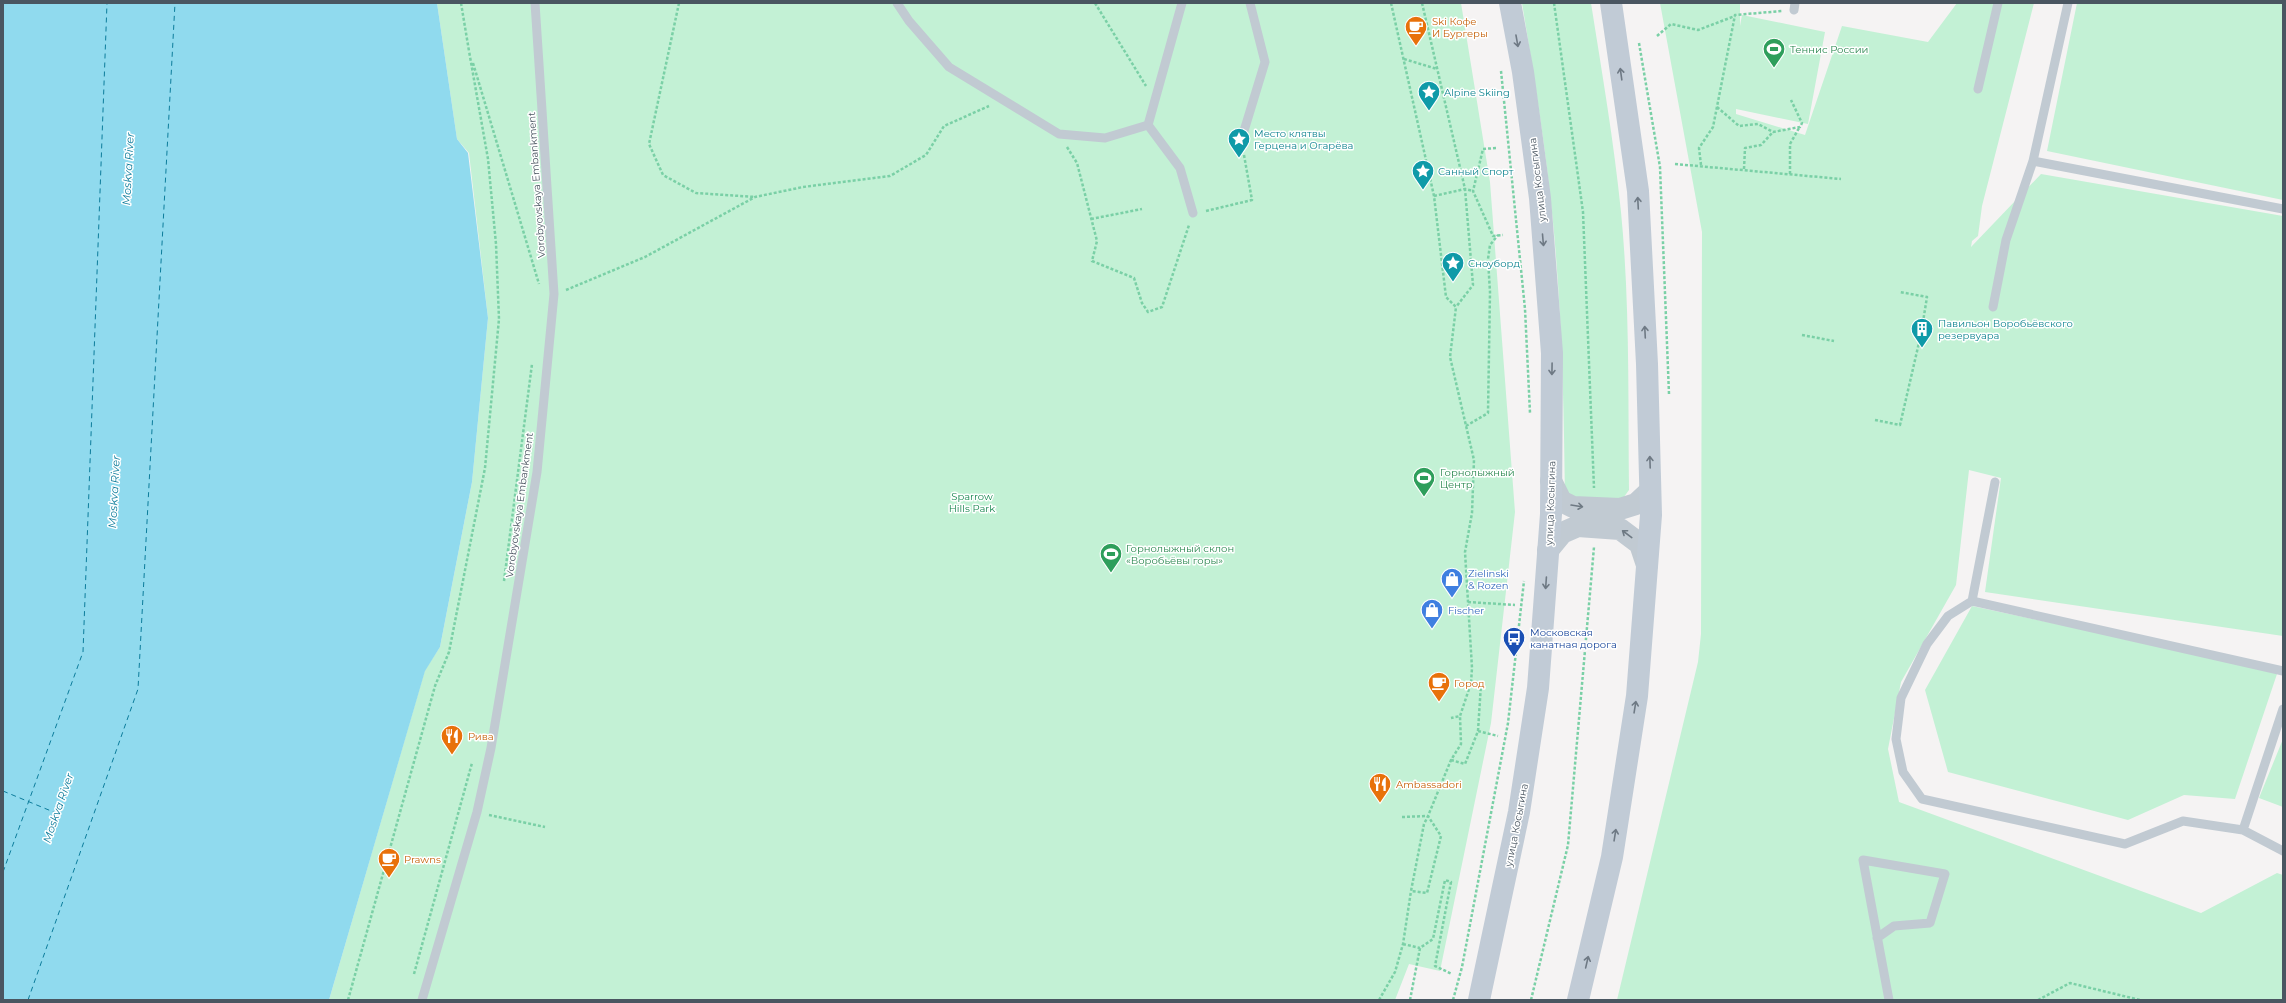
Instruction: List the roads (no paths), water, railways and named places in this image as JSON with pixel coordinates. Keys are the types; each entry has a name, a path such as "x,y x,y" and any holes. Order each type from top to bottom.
{"main road":[{"name":"улица Косыгина","path":"1479,1000 1521,804 1538,688 1548,550 1551,481 1552,353 1540,198 1523,72 1510,3"},
{"path":"1578,1000 1612,857 1637,696 1651,515 1647,364 1638,191 1611,3"}],"street":[{"path":"1551,481 1561,501 1620,529 1640,544 1647,565"},
{"path":"1548,550 1562,533 1595,517 1636,504 1650,491"}],"lane":[{"name":"Vorobyovskaya Embankment","path":"422,1000 477,812 491,748 537,472 554,294 535,3"},
{"path":"897,3 909,21 949,67 1004,99 1059,134 1105,138 1148,125"},
{"path":"1148,125 1182,3"},
{"path":"1240,144 1265,62 1250,3"},
{"path":"1978,89 1998,3"},
{"path":"1993,307 2006,240 2033,161 2068,3"},
{"path":"1148,125 1180,168 1193,213"},
{"path":"2033,161 2283,209"},
{"path":"1972,601 1995,482"},
{"path":"2283,671 1972,601 1948,616 1928,644 1901,698 1896,739 1903,772 1922,799 2125,844 2183,820 2243,830 2283,851"},
{"path":"2243,830 2283,709"},
{"path":"1877,938 1894,926 1930,923 1945,874 1863,860 1888,1000"}],"water":[{"name":"Moskva River","path":"3,3 437,3 457,139 468,153 488,318 472,482 440,647 425,671 329,1000 3,1000"}],"place":[{"name":"Ski Кофе И Бургеры","path":"1416,46"},
{"name":"Теннис России","path":"1774,68"},
{"name":"Alpine Skiing","path":"1429,112"},
{"name":"Место клятвы Герцена и Огарёва","path":"1239,158"},
{"name":"Санный Спорт","path":"1423,190"},
{"name":"Сноуборд","path":"1453,282"},
{"name":"Павильон Воробьёвского резервуара","path":"1922,348"},
{"name":"Горнолыжный Центр","path":"1424,498"},
{"name":"Горнолыжный склон «Воробьёвы горы»","path":"1111,574"},
{"name":"Zielinski & Rozen","path":"1452,598"},
{"name":"Fischer","path":"1432,630"},
{"name":"Московская канатная дорога","path":"1514,658"},
{"name":"Город","path":"1439,702"},
{"name":"Рива","path":"452,756"},
{"name":"Ambassadori","path":"1380,804"},
{"name":"Prawns","path":"389,878"}],"park label":[{"name":"Sparrow Hills Park","path":"972,502"}]}
